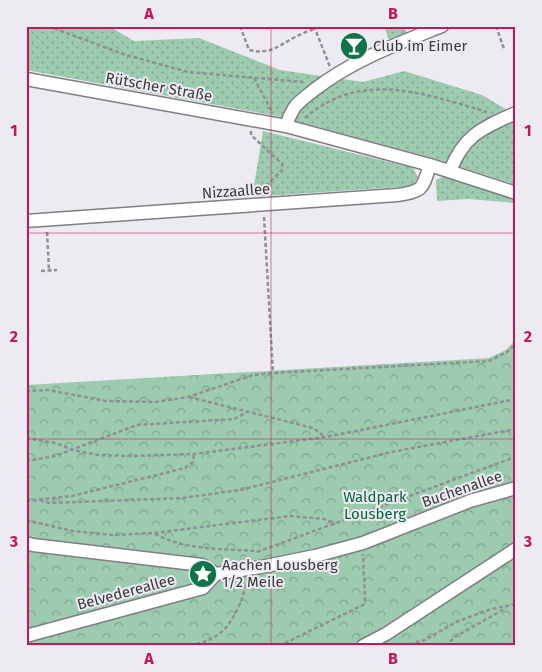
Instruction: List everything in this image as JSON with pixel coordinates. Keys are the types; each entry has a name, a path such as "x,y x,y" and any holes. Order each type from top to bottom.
{"street":[{"path":"290,127 293,109 334,76 385,49 442,26"},
{"name":"Rütscher Straße","path":"26,79 290,127 430,165 516,193"},
{"path":"450,171 455,158 473,134 510,115"},
{"name":"Nizzaallee","path":"26,221 263,206 413,193 419,191 423,186 430,165"},
{"name":"Buchenallee","path":"216,574 315,556 363,543 470,501 516,488"},
{"name":"Belvedereallee","path":"26,543 202,565 216,574 203,588 26,636"},
{"path":"363,646 386,634 516,548"}],"path":[{"path":"48,26 104,48 188,72 308,83"},
{"path":"240,26 249,50 257,52 271,50 314,28 334,76"},
{"path":"496,26 504,49"},
{"path":"254,78 272,112 270,123"},
{"path":"290,127 333,100 352,92 382,89 406,90 510,115"},
{"path":"250,119 251,135 282,164 283,169 262,190 273,372"},
{"path":"47,232 49,270"},
{"path":"41,271 57,270"},
{"path":"26,392 48,390 106,401 155,402 188,397 253,376 273,372 489,361 507,352 516,344"},
{"path":"188,397 313,428 326,437"},
{"path":"26,438 56,443 73,450 98,455 194,454 326,437 516,399"},
{"path":"26,461 55,456 137,425 234,419 247,412"},
{"path":"40,500 49,503 182,498 240,490 391,452 516,429"},
{"path":"26,497 27,501 72,496 185,468 193,462 194,454"},
{"path":"154,533 165,540 206,548 257,552 510,458 516,458"},
{"path":"26,520 72,532 114,535 154,533 290,516 324,519 335,523"},
{"path":"67,534 72,532"},
{"path":"279,646 363,605 365,599 363,543"},
{"path":"257,552 262,567"},
{"path":"190,646 218,636 231,624 245,592 245,570"},
{"path":"403,646 425,640 456,622 491,609 516,604"},
{"path":"445,646 455,636 510,606"},
{"path":"507,646 516,643"}],"green space":[{"path":"26,26 109,26 134,41 199,38 280,70 363,82 404,71 482,95 516,115 516,185 433,158 277,116 26,70"},
{"path":"384,26 404,26 407,33 392,40 388,38"},
{"path":"263,131 413,168 418,177 412,186 252,197"},
{"path":"446,175 516,198 515,203 468,199 437,201 436,180"},
{"name":"Waldpark Lousberg","path":"516,339 516,646 26,646 26,385 489,358 506,350"}],"place":[{"name":"Club im Eimer","path":"354,46"},
{"name":"Aachen Lousberg 1/2 Meile","path":"203,574"}]}
